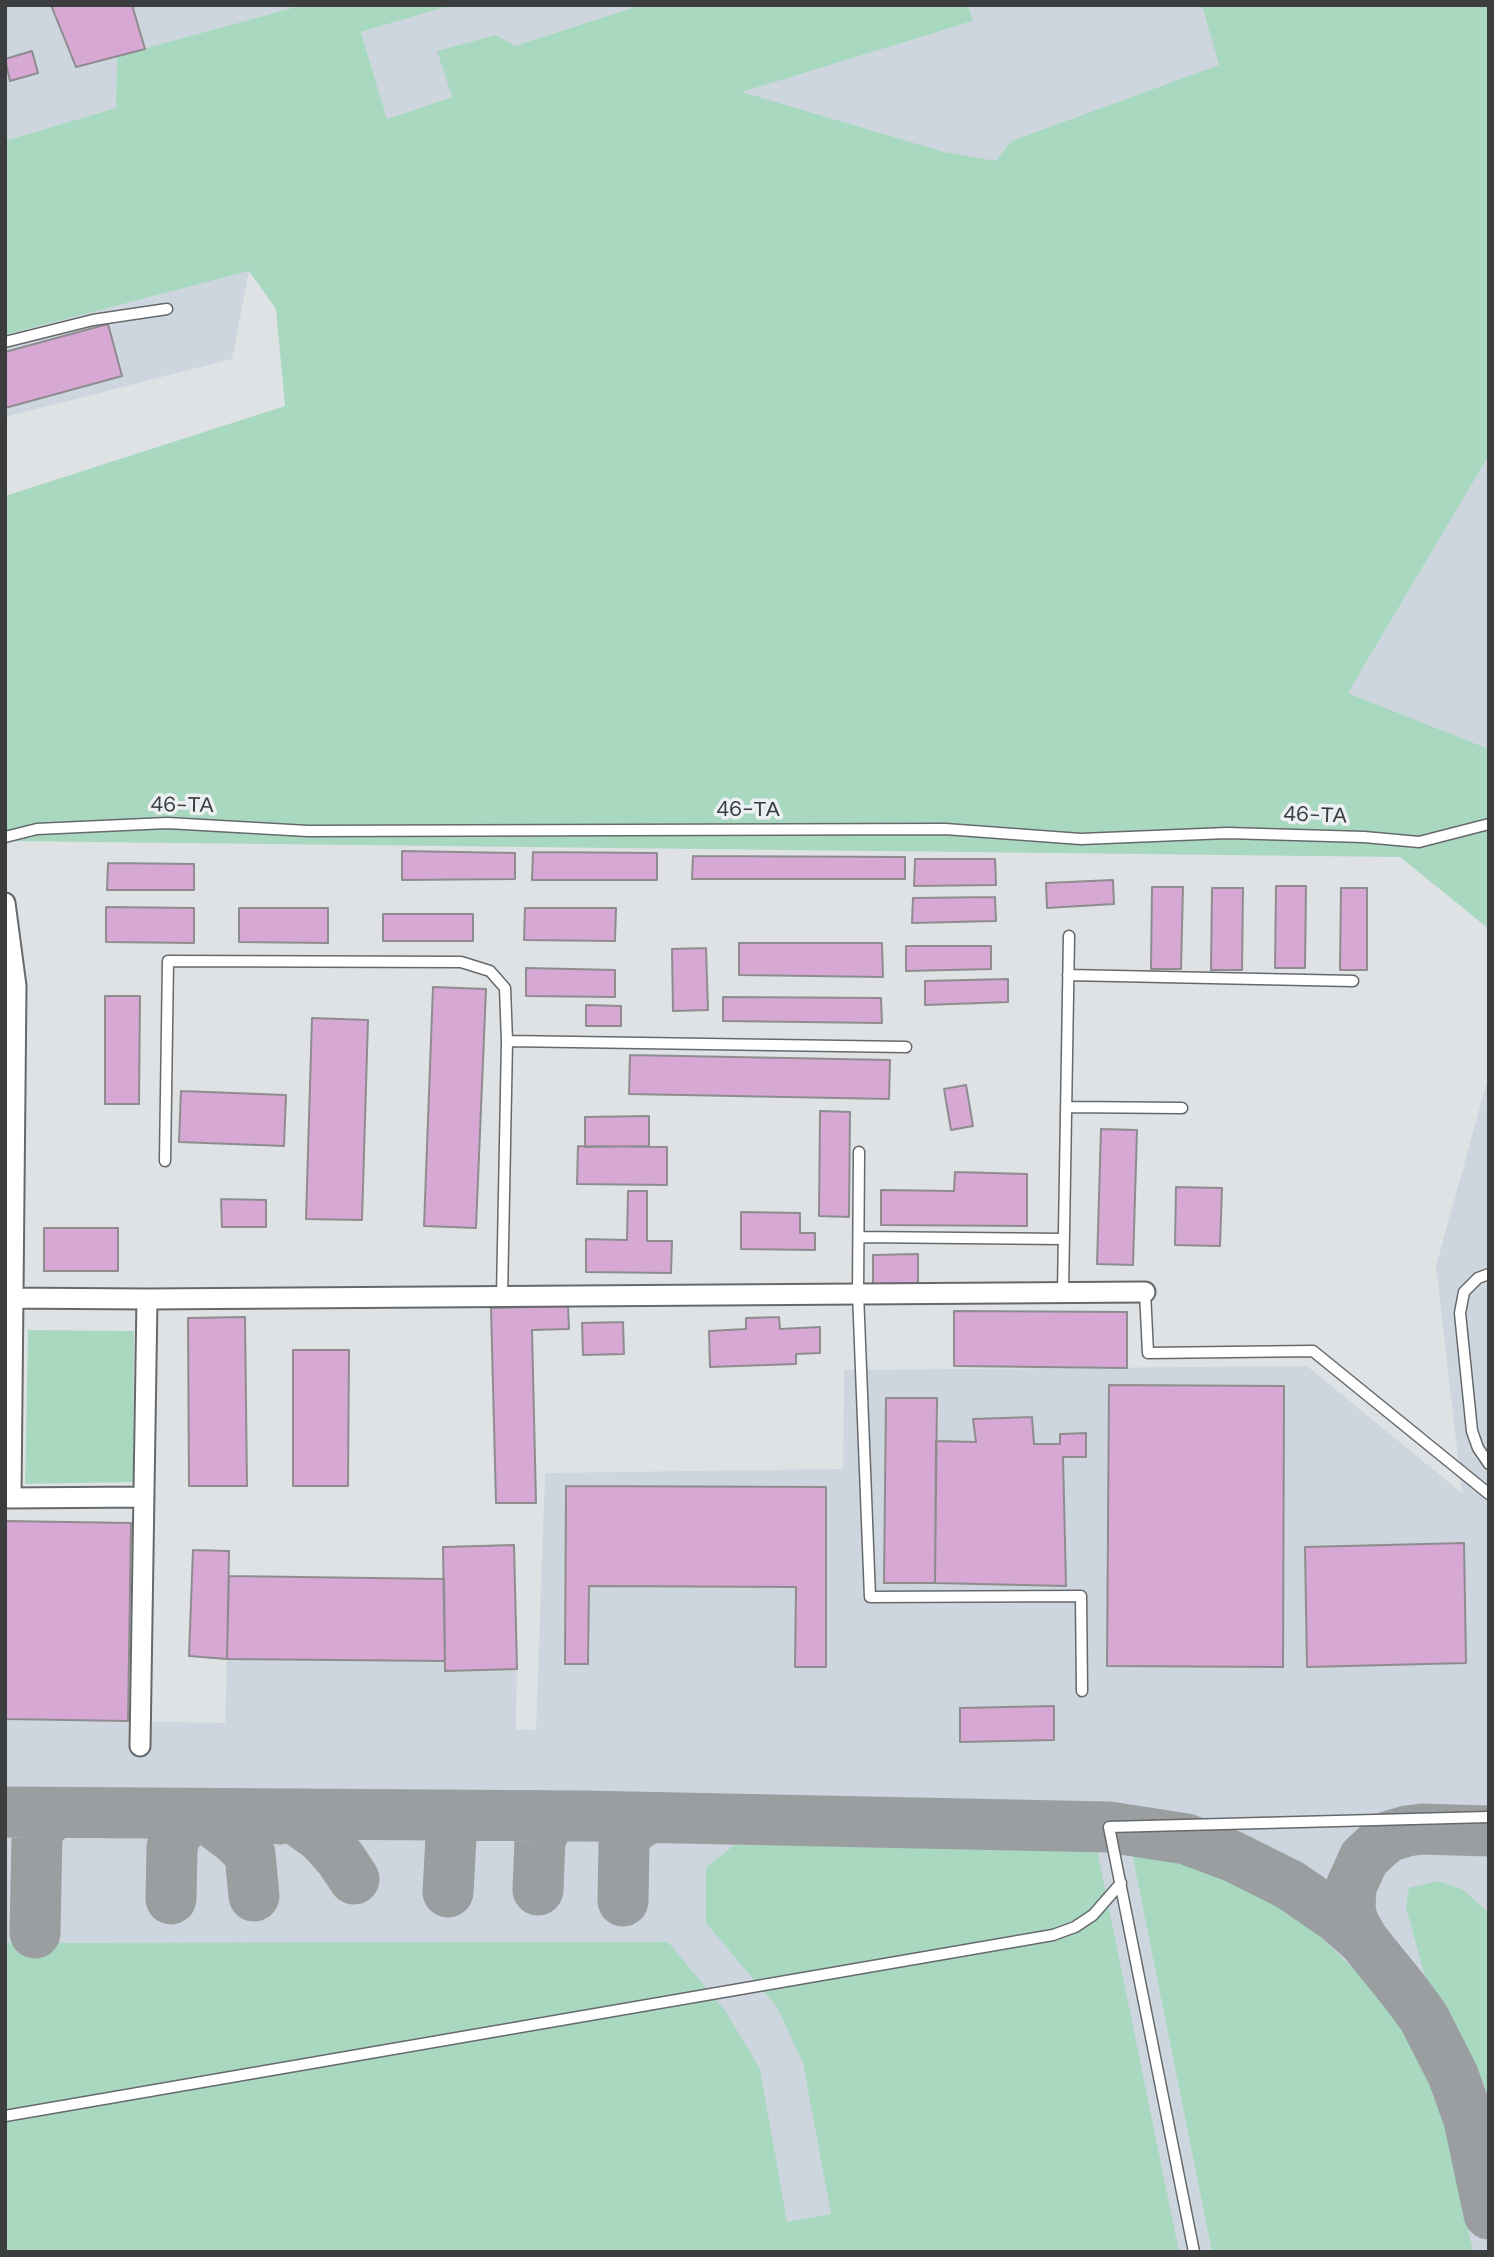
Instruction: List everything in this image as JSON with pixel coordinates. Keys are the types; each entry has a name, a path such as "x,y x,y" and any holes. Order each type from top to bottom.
{"street":[{"path":"5,903 16,986 9,1298 8,1498 144,1496"},
{"path":"9,1298 1144,1292"},
{"path":"140,1746 147,1299"}],"lane":[{"path":"5,342 93,320 167,309"},
{"name":"46-ТА","path":"5,837 37,829 167,823 308,831 945,829 1081,839 1227,833 1364,837 1419,842 1489,824"},
{"path":"1063,1292 1069,936"},
{"path":"165,1161 168,961 461,962 490,971 506,988 502,1296"},
{"path":"1068,975 1353,981"},
{"path":"507,1041 906,1047"},
{"path":"1066,1107 1182,1108"},
{"path":"859,1152 858,1293 870,1597 1081,1596 1082,1691"},
{"path":"859,1237 1064,1240"},
{"path":"1489,1274 1478,1278 1464,1292 1460,1313 1472,1432 1478,1448 1489,1464"},
{"path":"1144,1292 1148,1353 1313,1351 1489,1494"},
{"path":"1195,2252 1110,1827 1489,1817"},
{"path":"5,2116 1053,1935 1075,1927 1093,1915 1121,1883"}],"shaded area":[{"path":"5,5 303,5 117,56 116,108 5,142"},
{"path":"452,5 641,5 515,46 438,51 452,97 387,119 361,32"},
{"path":"968,5 1202,5 1220,65 1011,141 996,162 914,150 741,92 973,21"},
{"path":"249,271 232,359 5,417 5,335"},
{"path":"1489,455 1489,749 1348,693"},
{"path":"1489,1074 1489,2252 5,2252 5,1719 225,1723 227,1659 445,1661 445,1671 517,1669 516,1729 536,1730 545,1473 843,1469 844,1370 1307,1366 1462,1493 1436,1266"}],"green space":[{"path":"303,5 452,5 361,32 387,119 452,97 437,51 496,35 515,46 641,5 968,5 973,21 742,92 944,152 996,161 1011,141 1219,65 1202,5 1489,5 1489,455 1348,693 1489,749 1489,929 1400,857 5,841 5,496 285,406 276,309 249,271 5,335 5,141 116,108 117,56"},
{"path":"28,1330 134,1331 133,1482 25,1484"},
{"path":"735,1845 1097,1850 1179,2252 5,2252 5,1943 668,1942 726,2012 760,2069 787,2222 831,2214 803,2063 777,2007 706,1923 706,1867"},
{"path":"1132,1853 1162,1857 1248,1887 1307,1924 1381,1995 1424,2065 1448,2136 1473,2252 1212,2252"},
{"path":"1438,1881 1462,1889 1489,1913 1489,2098 1461,2037 1425,1977 1406,1907 1409,1888"}],"building":[{"path":"51,5 132,5 145,49 76,67"},
{"path":"32,51 38,73 10,81 5,59"},
{"path":"108,324 122,376 5,408 5,352"},
{"path":"402,851 515,853 515,879 402,880"},
{"path":"533,852 657,853 657,880 532,880"},
{"path":"693,856 905,857 905,879 692,879"},
{"path":"915,859 995,859 996,885 914,886"},
{"path":"108,863 194,864 194,890 107,890"},
{"path":"1113,880 1114,904 1047,908 1046,883"},
{"path":"1276,886 1306,886 1305,968 1275,968"},
{"path":"1152,887 1183,887 1181,969 1151,969"},
{"path":"1212,888 1243,888 1242,970 1211,970"},
{"path":"1341,888 1367,888 1367,970 1340,970"},
{"path":"995,897 996,921 912,923 913,898"},
{"path":"106,907 194,908 194,943 106,942"},
{"path":"239,908 328,908 328,943 239,942"},
{"path":"525,908 616,908 615,941 524,940"},
{"path":"383,914 473,914 473,941 383,941"},
{"path":"739,943 882,943 883,977 739,975"},
{"path":"906,946 991,946 991,969 906,971"},
{"path":"706,948 708,1010 673,1011 672,949"},
{"path":"526,968 615,970 615,997 526,996"},
{"path":"1008,979 1008,1002 925,1005 925,981"},
{"path":"433,987 486,989 476,1228 424,1226"},
{"path":"105,996 140,996 139,1104 105,1104"},
{"path":"723,997 881,998 882,1023 723,1021"},
{"path":"586,1005 621,1006 621,1026 586,1026"},
{"path":"312,1018 368,1020 362,1220 306,1219"},
{"path":"630,1055 890,1060 889,1099 629,1094"},
{"path":"966,1085 973,1126 951,1130 944,1089"},
{"path":"181,1091 286,1095 284,1146 179,1142"},
{"path":"820,1111 850,1112 849,1217 819,1216"},
{"path":"649,1116 649,1146 585,1147 585,1117"},
{"path":"1101,1129 1137,1130 1133,1265 1097,1264"},
{"path":"578,1146 667,1147 667,1185 577,1184"},
{"path":"955,1172 1027,1174 1027,1226 881,1225 881,1190 954,1191"},
{"path":"1176,1187 1222,1188 1220,1246 1175,1245"},
{"path":"628,1191 647,1191 647,1241 672,1241 671,1273 586,1272 586,1239 627,1240"},
{"path":"221,1199 266,1200 266,1227 222,1227"},
{"path":"741,1212 800,1213 800,1233 815,1233 815,1250 741,1249"},
{"path":"44,1228 118,1228 118,1271 44,1271"},
{"path":"918,1254 918,1283 873,1284 873,1255"},
{"path":"568,1306 569,1329 532,1330 536,1503 496,1503 491,1308"},
{"path":"954,1311 1127,1312 1127,1368 954,1366"},
{"path":"245,1317 247,1486 189,1486 188,1318"},
{"path":"779,1317 780,1329 820,1327 820,1353 796,1354 796,1364 710,1367 709,1331 746,1329 746,1318"},
{"path":"623,1322 624,1354 583,1355 582,1323"},
{"path":"293,1350 349,1350 348,1486 293,1486"},
{"path":"1109,1385 1284,1386 1283,1667 1107,1666"},
{"path":"886,1398 937,1398 935,1583 884,1583"},
{"path":"1032,1417 1034,1444 1060,1444 1060,1434 1086,1433 1086,1457 1063,1457 1066,1586 935,1583 936,1441 976,1442 973,1419"},
{"path":"566,1486 826,1487 826,1667 795,1667 796,1587 589,1586 588,1664 565,1664"},
{"path":"5,1521 131,1523 128,1721 5,1719"},
{"path":"1464,1543 1466,1663 1307,1667 1305,1547"},
{"path":"514,1545 517,1669 445,1671 443,1547"},
{"path":"193,1550 229,1551 227,1659 189,1656"},
{"path":"229,1576 444,1579 445,1661 227,1659"},
{"path":"1054,1706 1054,1740 960,1742 960,1708"}],"taxiway":[{"path":"5,1812 584,1816 1109,1827 1186,1839 1232,1856 1290,1885 1338,1918 1363,1940 1424,2018 1453,2075 1469,2120 1489,2214"},
{"path":"35,1933 37,1834 55,1813"},
{"path":"171,1899 172,1847 175,1836 183,1826 201,1814 235,1839 250,1854 254,1896"},
{"path":"280,1819 290,1815 321,1837 354,1879"},
{"path":"448,1892 452,1830 465,1816"},
{"path":"538,1890 540,1840 547,1825 557,1816"},
{"path":"623,1901 626,1836 648,1818"},
{"path":"1363,1940 1353,1922 1350,1908 1351,1887 1364,1858 1379,1844 1390,1836 1422,1829 1489,1831"}]}
